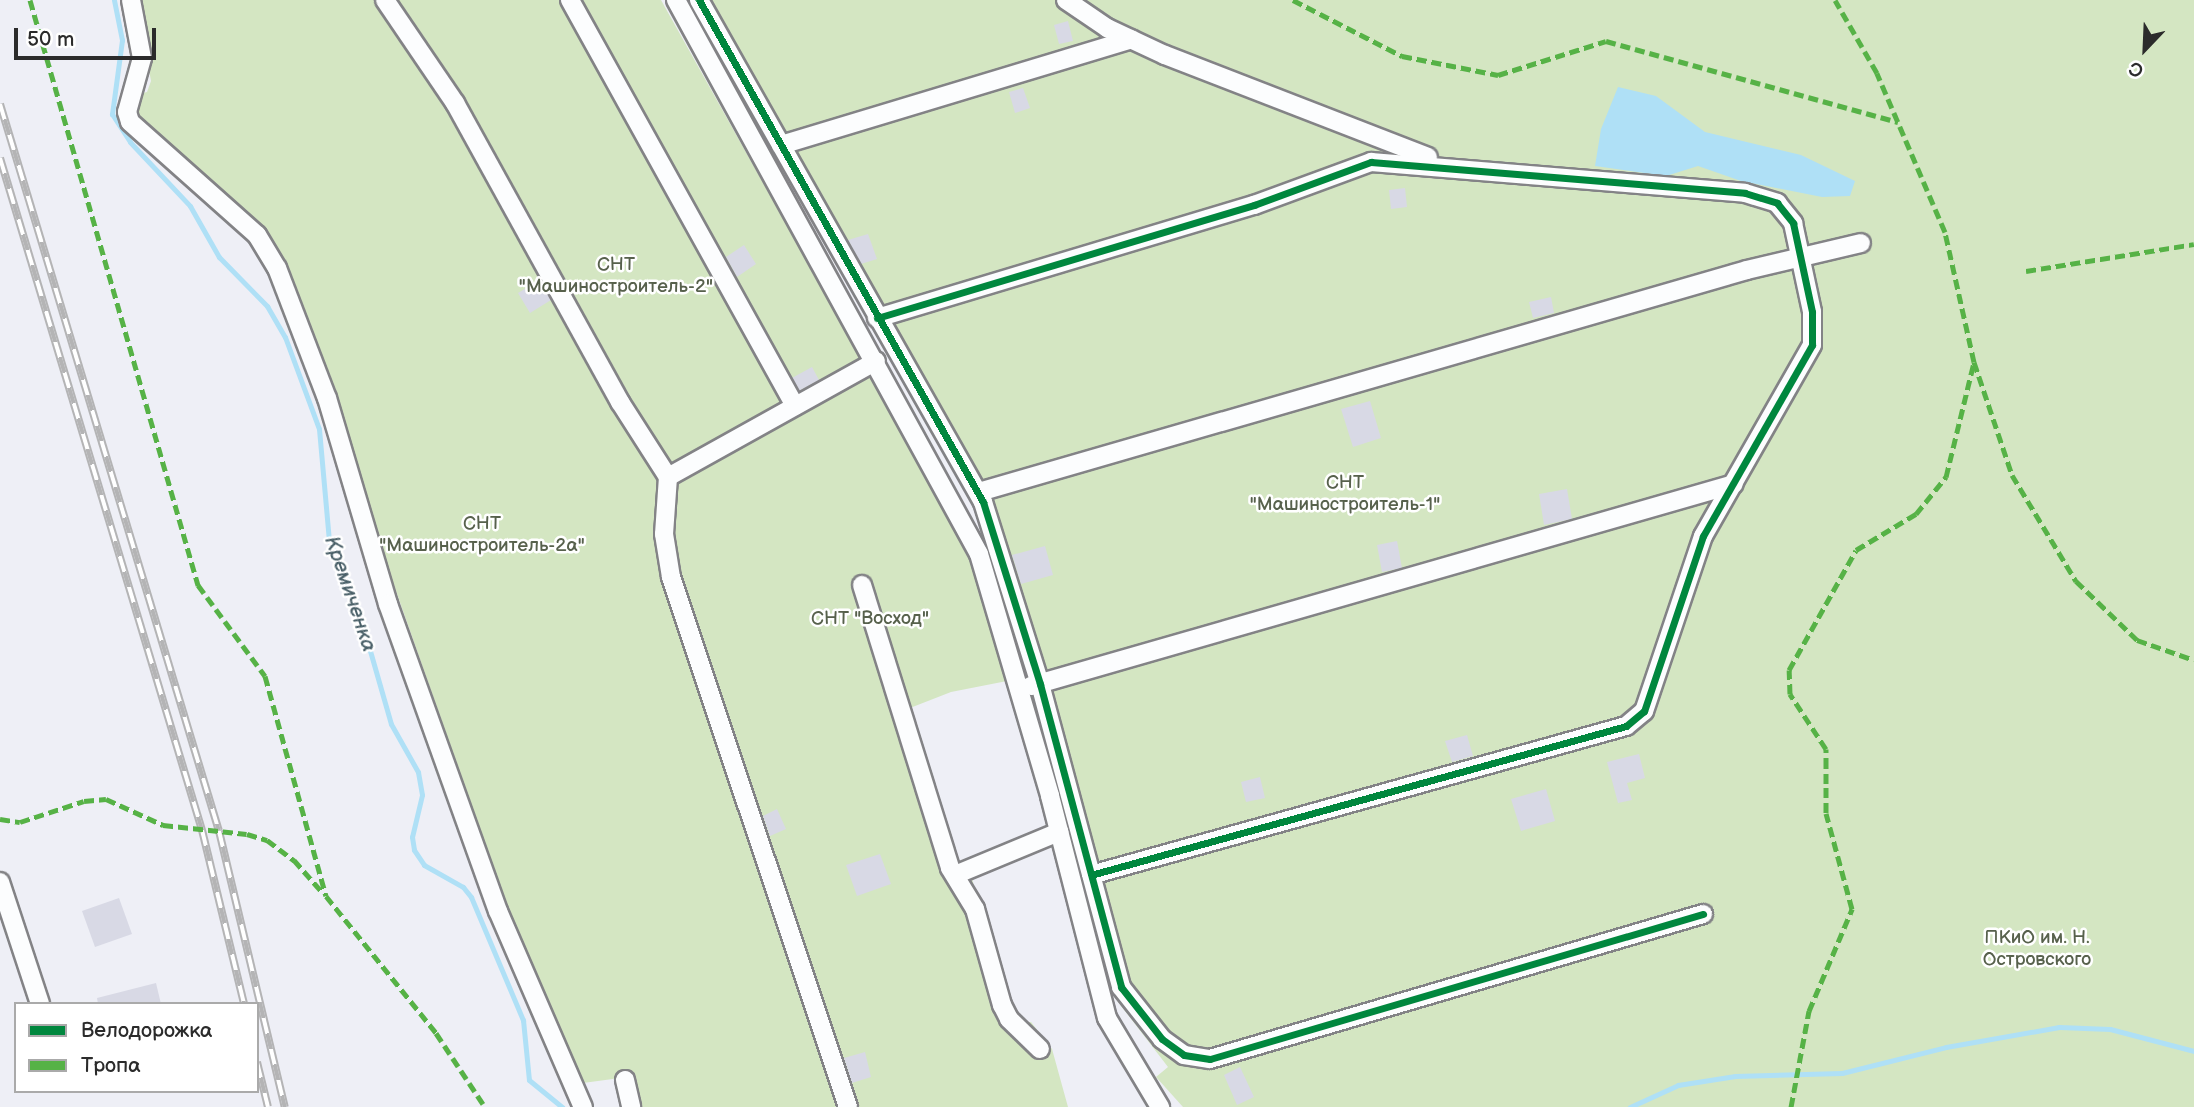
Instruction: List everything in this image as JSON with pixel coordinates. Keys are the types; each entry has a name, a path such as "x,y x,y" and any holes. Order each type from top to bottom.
{"street":[{"path":"131,0 142,58 127,112 130,122 257,235 277,268 327,398 388,604 498,911 583,1107"},
{"path":"385,0 449,93 620,402 668,477 664,534 671,577 848,1107"},
{"path":"570,0 795,406"},
{"path":"676,0 876,361 979,554 1059,832 1107,1018 1152,1105"},
{"path":"699,0 877,318 979,492 1040,684 1127,998 1173,1049 1196,1059 1703,914"},
{"path":"1066,0 1131,39 1451,166"},
{"path":"780,145 1131,39"},
{"path":"877,318 1254,205 1353,166 1391,160 1754,195 1787,210 1812,312 1812,345 1694,559 1644,711 1626,726 1091,875"},
{"path":"979,492 1800,257 1861,243"},
{"path":"668,477 876,361"},
{"path":"1019,690 1734,484"},
{"path":"862,585 955,875 975,909 1002,1005 1014,1025 1040,1049"},
{"path":"955,875 1059,832"},
{"path":"0,882 39,1002"},
{"path":"625,1080 631,1107"}],"green space":[{"path":"136,0 661,0 968,550 1007,681 951,692 910,708 956,864 967,862 1005,997 1021,1023 1031,1022 1052,1049 1068,1107 638,1107 635,1076 583,1083 526,960 378,540 336,395 291,279 264,226 139,124 134,110 139,94 147,92 151,81"},
{"path":"691,0 2194,0 2194,1107 1183,1107 1156,1077 1168,1067 1115,998 1032,681 977,504"}],"water":[{"path":"1618,87 1656,96 1705,132 1801,155 1855,181 1850,196 1822,197 1741,181 1698,166 1666,176 1595,166 1601,129"}],"building":[{"path":"1068,21 1073,41 1059,44 1054,25"},
{"path":"1023,88 1030,108 1015,113 1009,92"},
{"path":"1405,188 1407,207 1391,209 1389,190"},
{"path":"868,234 877,259 861,264 848,240"},
{"path":"744,245 756,264 737,277 726,257"},
{"path":"540,280 551,300 530,313 518,293"},
{"path":"1551,297 1554,313 1533,318 1529,302"},
{"path":"812,367 819,380 799,391 792,378"},
{"path":"1370,401 1381,438 1353,447 1341,409"},
{"path":"1567,489 1572,519 1544,525 1539,494"},
{"path":"1397,541 1402,568 1382,572 1377,545"},
{"path":"1045,546 1053,575 1021,584 1012,555"},
{"path":"1467,735 1473,756 1452,762 1445,741"},
{"path":"1639,754 1645,778 1627,783 1632,800 1618,803 1607,762"},
{"path":"1260,777 1265,798 1246,802 1241,782"},
{"path":"1546,789 1555,821 1521,831 1511,799"},
{"path":"777,809 786,829 770,836 763,816"},
{"path":"880,854 891,884 857,896 846,865"},
{"path":"119,898 132,934 95,947 82,911"},
{"path":"156,983 161,1002 98,1002 97,998"},
{"path":"865,1052 871,1077 852,1083 844,1058"},
{"path":"1240,1067 1254,1097 1237,1105 1224,1075"}],"waterway":[{"name":"Кремиченка","path":"114,0 122,40 112,114 130,142 190,206 219,257 267,306 285,337 319,429 329,540 354,595 391,724 418,772 422,795 412,837 414,850 424,865 463,887 471,897 523,1020 529,1080 562,1107"},
{"path":"1630,1107 1678,1085 1735,1076 1842,1073 1946,1047 2059,1027 2110,1029 2194,1051"}],"railway":[{"path":"0,104 219,831 285,1107"},
{"path":"0,158 202,830 244,1002"},
{"path":"259,1070 268,1107"}],"marked path":[{"path":"30,0 198,585 265,676 326,896 436,1033 485,1107"},
{"path":"1293,0 1402,56 1498,75 1606,41 1898,122"},
{"path":"1791,1107 1809,1011 1852,909 1826,813 1826,749 1790,694 1789,670 1856,550 1916,514 1946,477 1974,362 1945,232 1877,73 1835,0"},
{"path":"2026,271 2194,244"},
{"path":"1974,362 2012,475 2076,581 2137,640 2194,660"},
{"path":"0,819 20,822 84,801 106,799 163,825 247,834 267,840 294,860 323,893"}],"cycle path":[{"path":"699,0 983,502 1040,684 1121,987 1162,1039 1184,1055 1210,1059 1703,914"},
{"path":"877,318 1254,205 1371,162 1745,193 1777,203 1793,223 1812,312 1812,345 1703,536 1644,711 1626,726 1091,875"}],"park label":[{"name":"СНТ \"Машиностроитель-2\"","path":"616,276"},
{"name":"СНТ \"Машиностроитель-1\"","path":"1345,494"},
{"name":"СНТ \"Машиностроитель-2а\"","path":"482,535"},
{"name":"СНТ \"Восход\"","path":"870,619"},
{"name":"ПКиО им. Н. Островского","path":"2037,949"}]}
